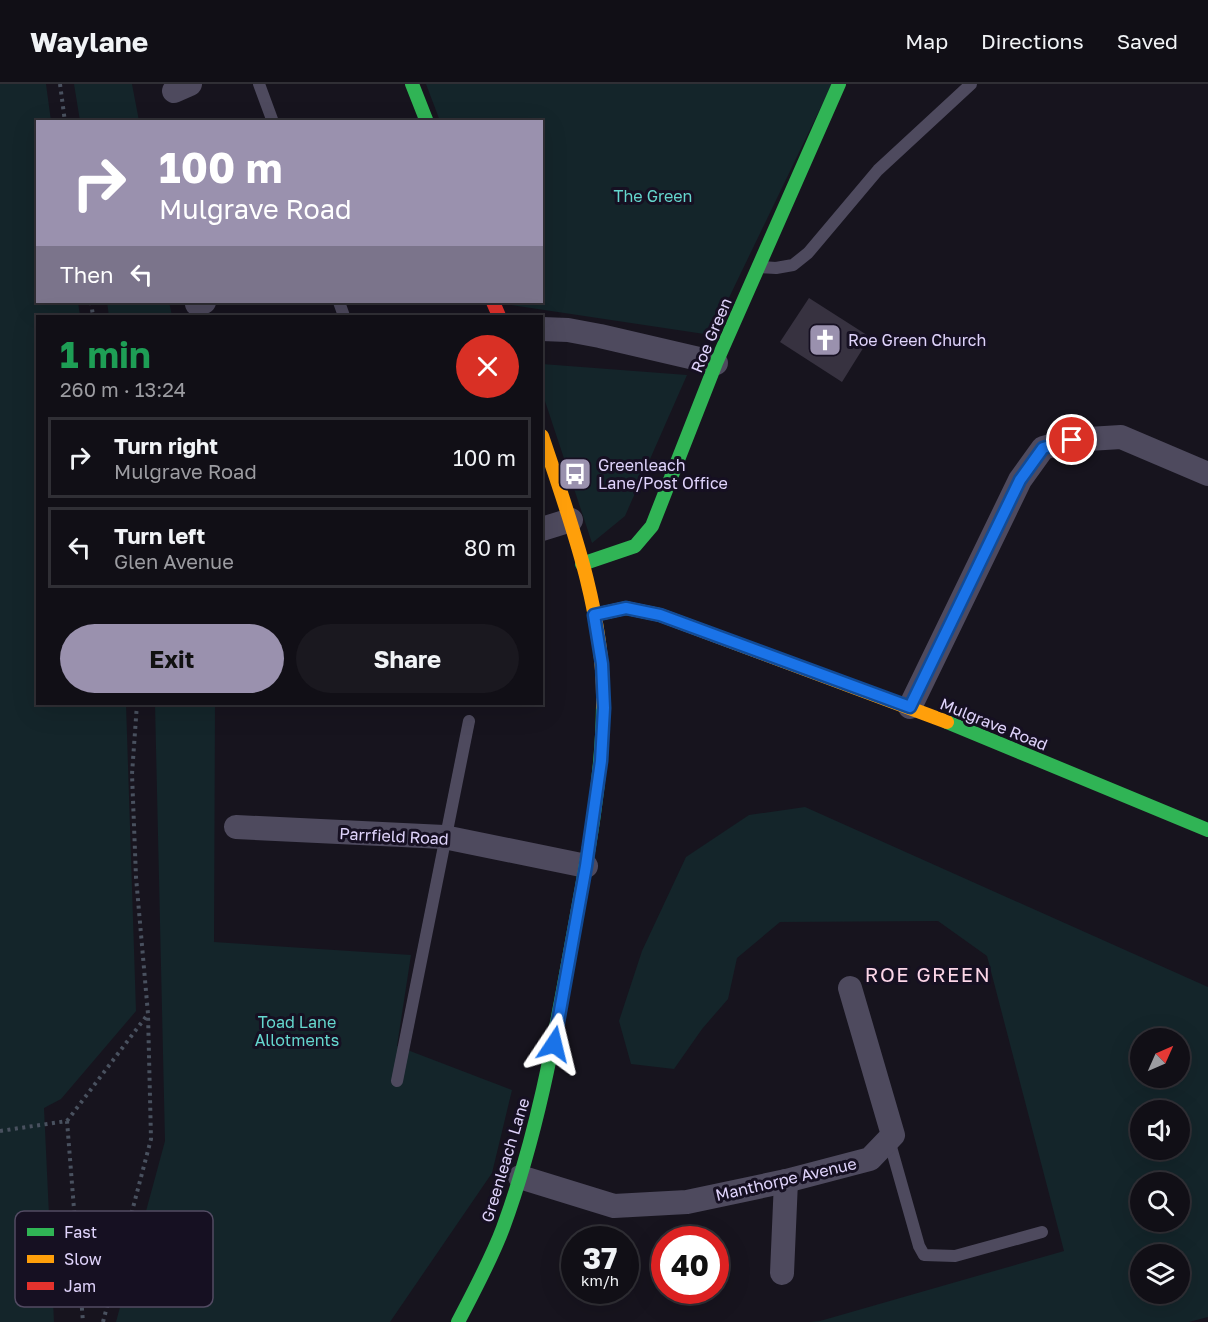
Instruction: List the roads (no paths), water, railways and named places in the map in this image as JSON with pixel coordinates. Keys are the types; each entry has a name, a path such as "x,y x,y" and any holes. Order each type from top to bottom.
{"street":[{"path":"412,84 426,120"},
{"name":"Roe Green","path":"582,564 635,546 652,526 716,363 839,84"},
{"path":"543,329 568,330 600,336 716,363"},
{"path":"910,707 1020,480 1043,448 1072,440 1121,437 1208,474"},
{"name":"Greenleach Lane","path":"458,1322 469,1304 495,1245 532,1138 554,1044 586,866 601,761 604,708 602,664 594,615 571,520 543,439"},
{"path":"543,529 571,520"},
{"name":"Mulgrave Road","path":"594,615 626,608 660,615 910,707 1208,830"},
{"name":"Parrfield Road","path":"236,827 444,837 586,866"},
{"path":"850,988 894,1135 889,1140"},
{"name":"Manthorpe Avenue","path":"520,1177 614,1206 687,1202 786,1181 870,1159 889,1140"},
{"path":"782,1273 786,1181"}],"lane":[{"path":"259,84 272,120"},
{"path":"758,267 776,268 793,265 808,253 878,170 971,84"},
{"path":"397,1081 469,721"},
{"path":"889,1140 919,1246 924,1256 955,1256 1042,1232"}],"place":[{"name":"Roe Green Church","path":"825,340"},
{"name":"Greenleach Lane/Post Office","path":"575,474"}],"district":[{"name":"ROE GREEN","path":"928,974"}],"park label":[{"name":"The Green","path":"653,196"},
{"name":"Toad Lane Allotments","path":"297,1031"}]}
